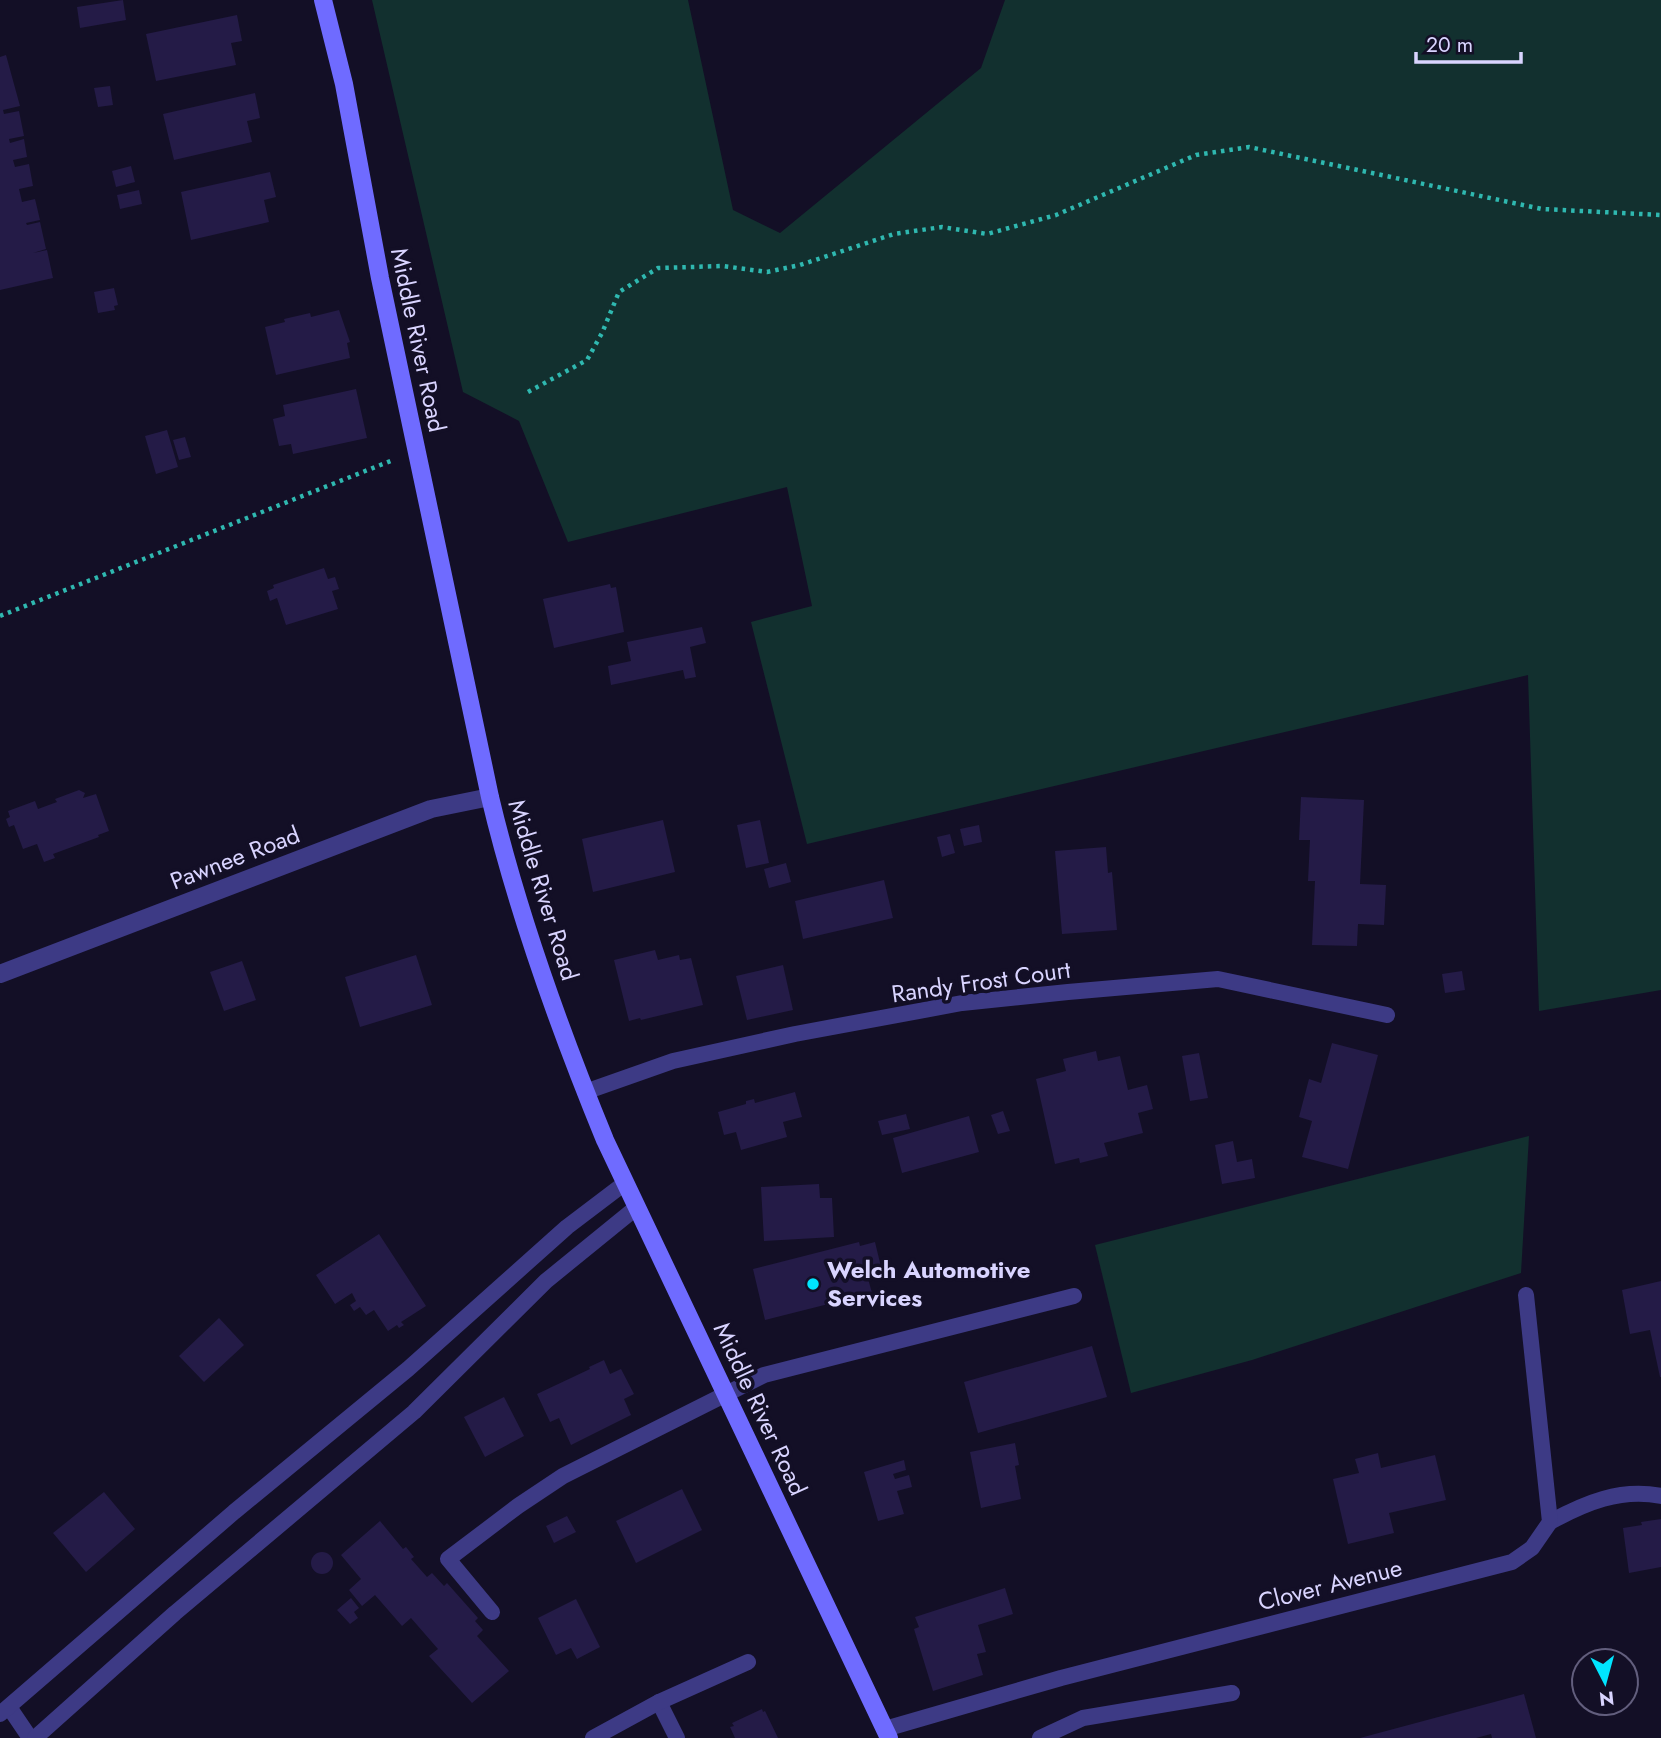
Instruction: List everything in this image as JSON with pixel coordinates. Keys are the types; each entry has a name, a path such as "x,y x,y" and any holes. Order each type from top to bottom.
{"street":[{"name":"Middle River Road","path":"323,0 344,85 380,278 490,797 522,918 585,1092 625,1183 887,1733"},
{"name":"Pawnee Road","path":"0,974 431,809 490,797"}],"lane":[{"name":"Randy Frost Court","path":"585,1092 673,1061 796,1034 962,1003 1068,992 1218,979 1387,1015"},
{"path":"625,1183 567,1227 408,1369 233,1512 4,1710 33,1738 175,1613 414,1412 546,1281 637,1207"},
{"path":"1526,1294 1550,1522 1584,1504 1620,1495 1661,1496"},
{"path":"492,1612 448,1559 517,1506 563,1476 764,1375 1074,1296"},
{"name":"Clover Avenue","path":"887,1733 1061,1678 1512,1562 1532,1548 1550,1522"},
{"path":"593,1738 659,1702 748,1662"},
{"path":"1040,1738 1083,1718 1231,1693"},
{"path":"659,1702 677,1738"}],"path":[{"path":"528,392 587,360 620,292 657,268 723,266 766,272 800,265 894,233 942,227 987,234 1056,215 1196,155 1249,147 1542,209 1661,215"},
{"path":"0,616 416,451"}],"green space":[{"path":"372,0 688,0 733,210 780,233 981,68 1005,0 1661,0 1661,990 1539,1011 1528,675 807,844 751,622 812,606 787,487 568,542 519,421 463,392"},
{"path":"1529,1136 1521,1273 1252,1360 1131,1393 1095,1245"}],"building":[{"path":"123,0 126,20 80,28 77,7"},
{"path":"237,15 242,41 231,43 236,65 156,81 146,34"},
{"path":"6,55 20,106 3,110 4,114 19,111 24,136 9,139 10,143 24,139 27,157 13,160 15,167 29,164 33,186 19,189 22,202 35,199 40,220 26,223 40,222 46,249 33,253 47,250 53,278 0,290 0,57"},
{"path":"110,86 113,105 98,107 94,88"},
{"path":"255,93 260,118 247,121 252,142 174,160 163,114"},
{"path":"131,166 135,182 116,187 112,171"},
{"path":"270,172 276,197 264,200 269,222 191,240 181,192"},
{"path":"139,190 142,204 120,209 117,195"},
{"path":"114,288 118,305 114,306 115,310 98,313 94,292"},
{"path":"339,310 350,342 347,343 350,358 276,375 265,327 310,313 311,317"},
{"path":"356,389 367,438 293,454 291,444 279,446 273,419 285,416 283,405"},
{"path":"167,430 178,467 156,474 145,436"},
{"path":"185,437 191,457 179,460 173,440"},
{"path":"324,568 328,579 335,577 339,589 332,591 338,609 286,625 277,598 270,601 267,591 274,588 273,585"},
{"path":"610,584 611,588 616,587 624,632 554,648 543,599"},
{"path":"702,627 706,643 690,647 696,677 685,679 683,670 611,685 608,666 631,661 627,642"},
{"path":"79,790 85,793 83,798 96,794 109,831 53,854 55,858 44,862 37,844 23,849 14,825 9,827 6,819 10,817 8,811 35,801 38,809"},
{"path":"1301,797 1364,800 1360,884 1386,885 1384,925 1358,924 1357,946 1312,945 1315,881 1308,881 1310,840 1299,840"},
{"path":"663,820 675,872 593,892 582,839"},
{"path":"760,820 769,863 746,868 737,825"},
{"path":"979,825 982,842 964,846 960,829"},
{"path":"950,834 955,853 942,857 937,837"},
{"path":"1106,847 1108,873 1112,872 1117,930 1062,934 1055,851"},
{"path":"786,863 791,882 769,888 764,869"},
{"path":"884,880 893,918 803,939 795,901"},
{"path":"655,950 658,960 679,955 680,960 691,958 703,1005 629,1021 614,960"},
{"path":"416,955 432,1005 360,1027 345,977"},
{"path":"242,961 256,1000 224,1011 210,972"},
{"path":"783,965 793,1010 747,1020 736,976"},
{"path":"1462,971 1465,990 1445,993 1442,974"},
{"path":"1332,1043 1378,1055 1348,1169 1302,1157 1312,1121 1299,1117 1309,1079 1321,1083"},
{"path":"1096,1051 1098,1061 1120,1056 1128,1090 1147,1085 1153,1109 1138,1113 1143,1133 1104,1143 1108,1156 1080,1163 1079,1158 1055,1164 1036,1079 1066,1071 1063,1059"},
{"path":"1199,1053 1208,1098 1190,1101 1182,1056"},
{"path":"795,1092 802,1117 783,1122 787,1137 741,1150 736,1132 724,1135 718,1112 746,1104 746,1101 754,1099 755,1103"},
{"path":"1003,1111 1010,1131 998,1134 991,1115"},
{"path":"906,1114 910,1129 882,1135 878,1121"},
{"path":"969,1116 979,1152 902,1173 893,1138"},
{"path":"1233,1141 1237,1162 1252,1159 1255,1178 1222,1184 1215,1145"},
{"path":"819,1184 820,1198 832,1198 834,1237 764,1241 761,1187"},
{"path":"379,1234 426,1306 401,1322 404,1325 399,1328 397,1325 388,1331 374,1310 366,1315 360,1307 354,1311 350,1305 356,1301 352,1293 335,1304 316,1275"},
{"name":"Welch Automotive Services","path":"859,1242 860,1246 875,1242 882,1271 867,1275 872,1293 765,1320 753,1269"},
{"path":"1661,1281 1660,1377 1650,1330 1630,1334 1622,1290"},
{"path":"219,1318 244,1345 204,1382 179,1356"},
{"path":"1092,1346 1107,1397 978,1433 964,1382"},
{"path":"604,1360 610,1374 621,1369 634,1394 624,1399 631,1415 571,1445 559,1418 550,1422 537,1394"},
{"path":"504,1397 524,1436 485,1457 464,1417"},
{"path":"1015,1443 1019,1465 1015,1466 1021,1499 981,1508 970,1452"},
{"path":"1378,1453 1381,1468 1435,1455 1446,1500 1389,1513 1394,1533 1348,1544 1333,1479 1359,1473 1355,1459"},
{"path":"904,1460 906,1470 893,1474 895,1479 909,1475 912,1487 897,1491 904,1514 878,1521 864,1472"},
{"path":"682,1489 702,1530 636,1563 616,1521"},
{"path":"104,1492 135,1529 86,1572 53,1533"},
{"path":"567,1516 576,1532 554,1543 546,1526"},
{"path":"1661,1519 1661,1567 1629,1573 1623,1528"},
{"path":"380,1521 403,1549 406,1547 414,1557 411,1559 427,1577 432,1573 444,1586 447,1583 478,1618 475,1621 483,1630 477,1636 509,1671 472,1703 429,1656 438,1649 411,1618 402,1626 375,1595 362,1606 349,1590 361,1579 341,1555"},
{"path":"318,1552 326,1552 333,1559 333,1567 326,1574 318,1574 311,1567 311,1559"},
{"path":"1005,1588 1013,1614 978,1625 986,1652 977,1654 983,1675 933,1691 914,1629 919,1627 915,1617"},
{"path":"351,1598 359,1608 354,1612 358,1618 350,1624 337,1610"},
{"path":"576,1599 600,1647 577,1659 571,1648 556,1655 538,1618"},
{"path":"1524,1694 1536,1738 1492,1738 1491,1734 1476,1738 1360,1738"},
{"path":"762,1709 778,1738 735,1738 730,1727 734,1726 732,1723"}],"place":[{"name":"Welch Automotive Services","path":"813,1284"}]}
